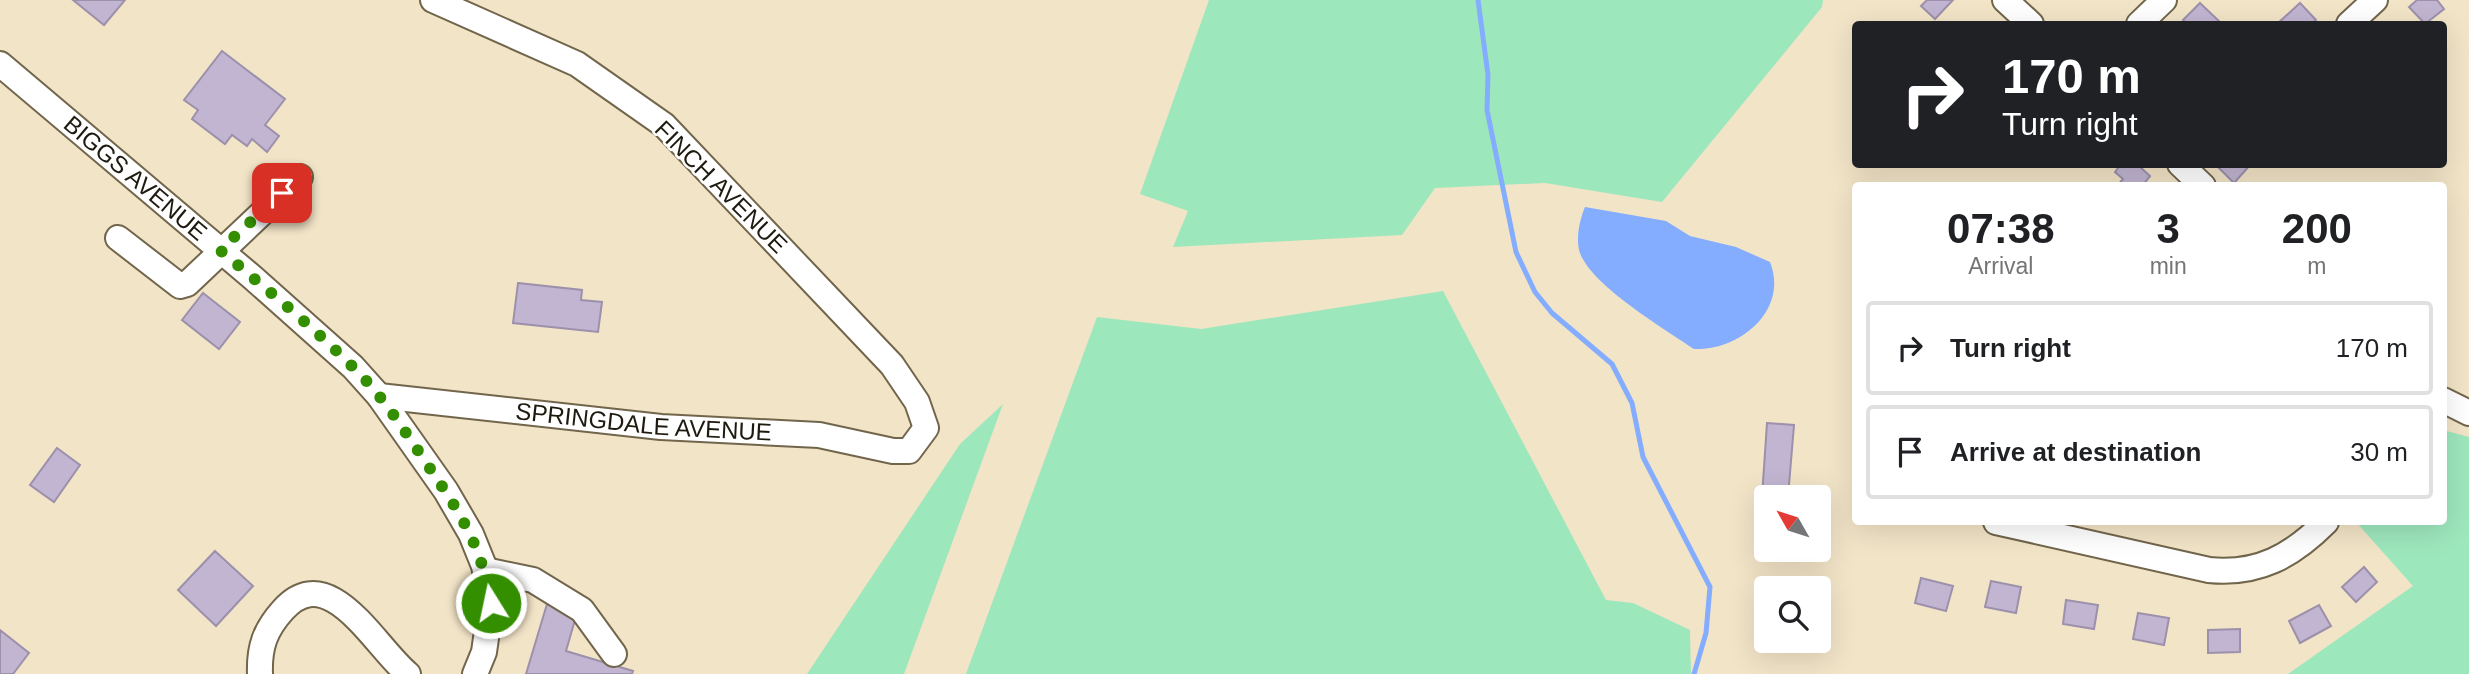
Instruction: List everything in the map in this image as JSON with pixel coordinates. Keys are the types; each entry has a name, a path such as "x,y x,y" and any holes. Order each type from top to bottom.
{"street":[{"name":"FINCH AVENUE","path":"433,0 577,64 664,125 892,365 917,402 926,428 909,450"},
{"path":"2005,0 2028,21"},
{"path":"2142,21 2164,0"},
{"path":"2352,21 2375,0"},
{"name":"BIGGS AVENUE","path":"0,64 220,250 353,367 379,396 446,491 471,534 485,570 491,603 484,652 475,674"},
{"path":"118,237 180,286 198,277 220,250 300,177"},
{"name":"SPRINGDALE AVENUE","path":"379,396 661,427 819,435 844,438 894,451 909,450"},
{"path":"2447,402 2469,413"},
{"path":"2009,525 2209,570 2230,572 2254,569 2277,561 2322,525"},
{"path":"485,570 533,580 582,610 614,654"},
{"path":"260,674 259,653 268,627 300,595 316,593 333,598 348,610 408,674"}],"green space":[{"path":"1209,0 1823,0 1822,7 1662,202 1545,183 1435,188 1402,235 1173,247 1188,211 1140,194"},
{"path":"1443,291 1606,600 1633,603 1690,630 1691,674 966,674 1097,317 1201,329"},
{"path":"1003,404 904,674 807,674 960,444"},
{"path":"2447,431 2469,437 2469,674 2288,674 2413,586 2359,525 2447,525"}],"water":[{"path":"1585,207 1666,221 1690,236 1736,247 1770,262 1774,280 1773,296 1766,311 1743,335 1728,343 1694,349 1629,305 1585,263 1579,250 1578,239"}],"building":[{"path":"73,0 125,0 104,25"},
{"path":"1927,0 1953,0 1935,19 1921,6"},
{"path":"2417,0 2437,0 2444,9 2429,21 2422,21 2409,7"},
{"path":"2200,3 2219,21 2184,21"},
{"path":"2300,3 2316,20 2315,21 2280,21"},
{"path":"222,51 285,99 265,125 279,136 267,152 252,139 247,146 232,135 225,144 192,119 198,110 184,100"},
{"path":"2118,168 2141,168 2150,176 2145,182 2120,182 2123,179 2115,172"},
{"path":"2219,168 2247,168 2235,182"},
{"path":"518,283 582,290 581,300 602,302 598,332 513,323"},
{"path":"203,293 240,322 219,349 182,320"},
{"path":"1767,423 1794,425 1789,485 1763,485"},
{"path":"57,448 80,465 54,502 30,485"},
{"path":"215,551 253,586 216,626 178,590"},
{"path":"2364,567 2377,582 2356,602 2342,587"},
{"path":"1921,578 1953,586 1946,611 1915,603"},
{"path":"1991,581 2021,587 2016,613 1985,607"},
{"path":"2066,600 2098,605 2094,629 2063,624"},
{"path":"547,604 577,613 566,651 633,671 632,674 526,674"},
{"path":"2319,605 2331,626 2300,643 2289,621"},
{"path":"2138,613 2169,618 2164,645 2133,639"},
{"path":"2240,629 2240,652 2208,653 2208,630"},
{"path":"0,630 29,653 13,674 0,674"}],"waterway":[{"path":"1478,0 1488,75 1487,110 1516,252 1535,292 1552,313 1612,364 1632,403 1643,457 1710,587 1706,633 1694,674"}],"route":[{"path":"282,193 220,250 353,367 379,396 446,491 471,534 484,566 491,603"}]}
